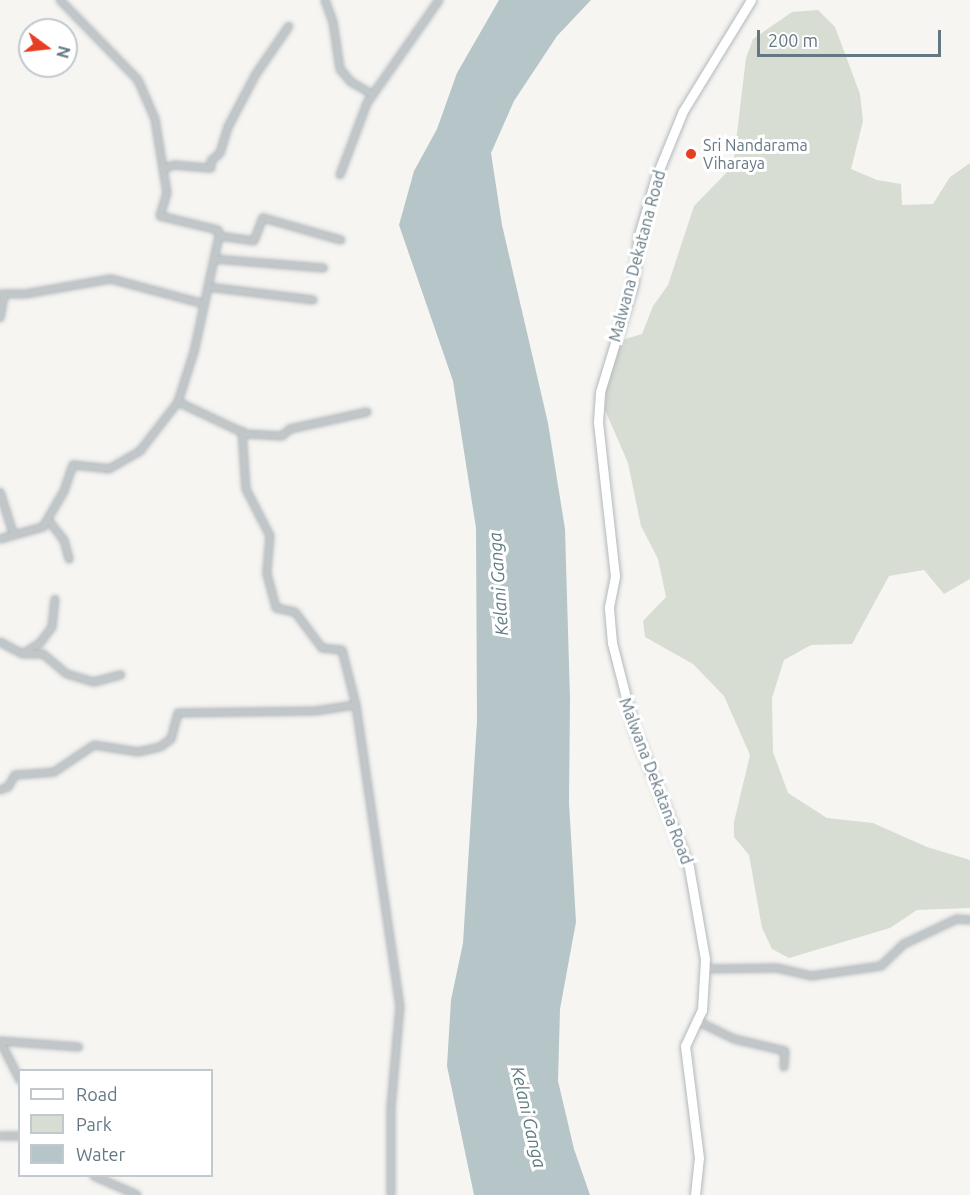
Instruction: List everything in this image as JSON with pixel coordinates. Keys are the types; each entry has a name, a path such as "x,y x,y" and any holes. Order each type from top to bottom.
{"main road":[{"name":"Malwana Dekatana Road","path":"695,1195 699,1158 684,1051 697,1021 706,969 691,873 634,729 612,644 609,607 615,576 598,422 600,392 630,294 639,235 656,177 683,111 751,0"}],"street":[{"path":"0,539 13,533 43,527 49,520 73,465 109,470 140,452 178,402 219,236 218,230 160,216 166,193 155,119 138,80 60,0"},
{"path":"325,0 333,22 340,69 351,82 372,94"},
{"path":"340,175 372,94 439,0"},
{"path":"163,169 174,165 212,168 211,161 220,153 228,127 256,74 289,26"},
{"path":"219,236 254,241 263,218 340,240"},
{"path":"214,259 324,268"},
{"path":"0,318 2,295 111,279 204,304"},
{"path":"208,287 313,300"},
{"path":"178,402 242,431 282,436 290,429 367,412"},
{"path":"242,431 246,489 270,536 267,574 276,608 295,612 322,648 342,650 356,705 400,1006 391,1107 391,1195"},
{"path":"0,492 13,533"},
{"path":"49,520 64,540 69,559"},
{"path":"23,654 40,643 52,627 55,599"},
{"path":"0,642 23,654 43,654 67,674 94,682 121,675"},
{"path":"0,790 8,787 15,775 54,772 94,745 138,752 160,747 171,739 178,713 315,711 356,705"},
{"path":"706,969 777,968 811,976 881,966 904,944 957,919 970,920"},
{"path":"697,1021 734,1040 785,1051 784,1067"},
{"path":"18,1076 0,1041 80,1047"},
{"path":"0,1136 18,1136"},
{"path":"96,1177 137,1195"}],"green space":[{"path":"818,10 835,27 860,94 863,121 851,169 877,180 901,184 902,205 933,204 950,177 970,163 970,579 944,594 924,570 889,576 852,644 811,645 784,660 772,698 773,752 788,793 827,818 873,823 927,847 970,860 970,908 917,910 890,928 789,958 772,949 762,928 749,855 734,837 734,822 750,755 724,696 693,664 645,637 643,621 666,597 658,559 641,526 628,463 605,410 606,386 622,340 642,334 653,306 668,285 694,206 733,166 746,58 753,39 792,12"}],"water":[{"name":"Kelani Ganga","path":"499,0 591,0 557,36 514,101 491,153 502,225 548,423 565,529 570,699 569,802 576,922 560,1009 558,1081 574,1149 590,1195 474,1195 447,1066 451,1000 463,943 477,721 476,528 453,381 399,225 414,171 437,129 457,73"}],"place":[{"name":"Sri Nandarama Viharaya","path":"691,154"}]}
